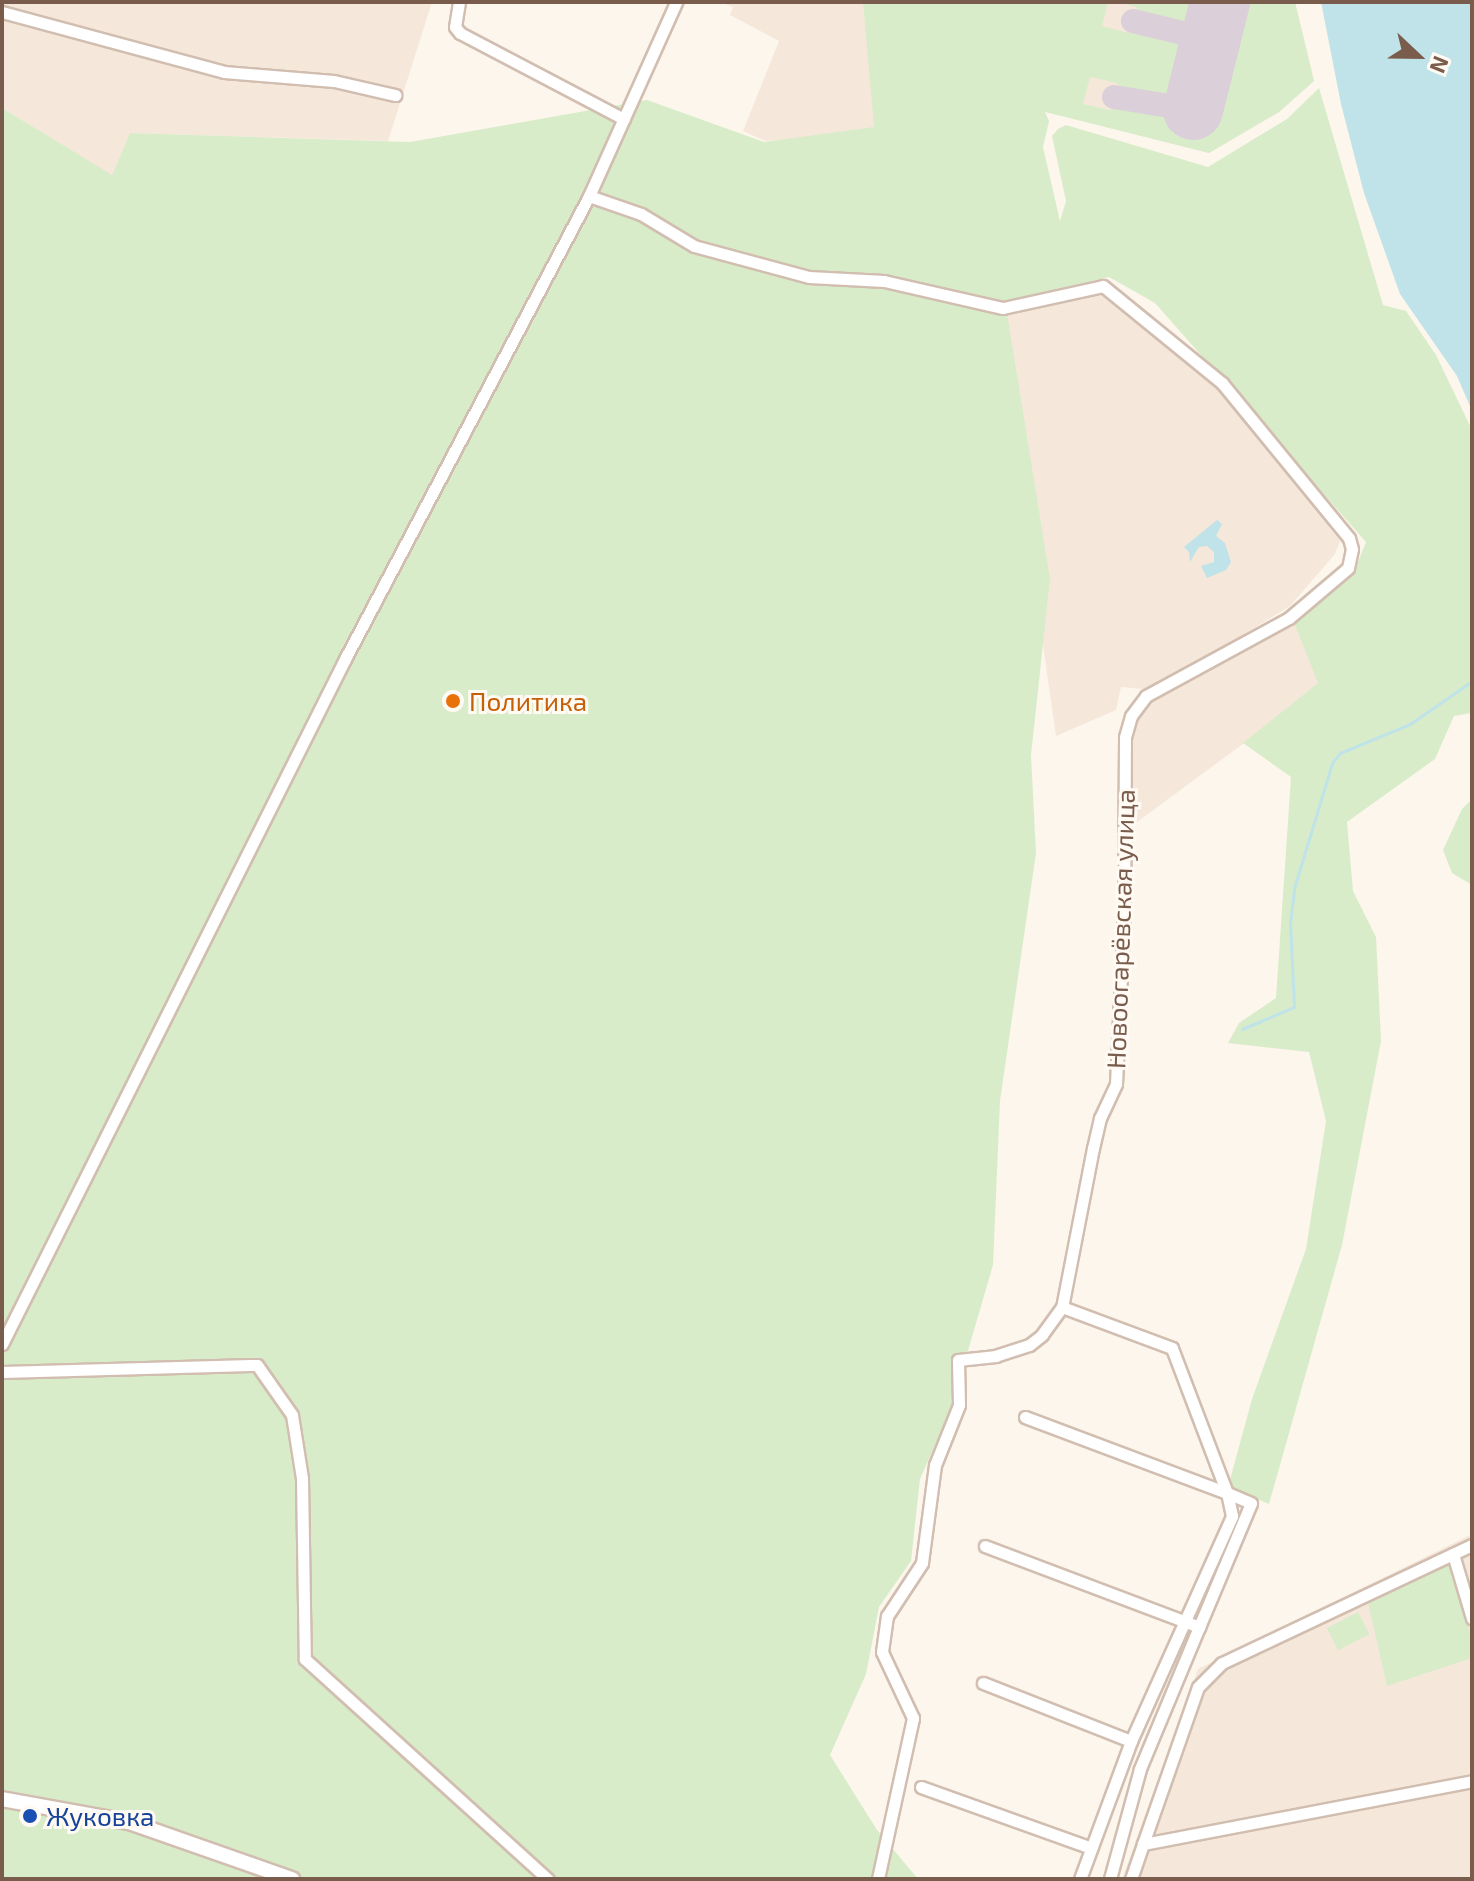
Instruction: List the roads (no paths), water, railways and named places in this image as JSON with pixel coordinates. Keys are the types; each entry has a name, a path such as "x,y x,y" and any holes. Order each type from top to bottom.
{"main road":[{"path":"2,1799 129,1822 292,1879"}],"street":[{"path":"459,2 455,27 460,33 624,119"},
{"path":"2,1344 345,659 589,196 676,2"},
{"path":"2,12 224,72 334,81 395,95"},
{"name":"Новоогарёвская улица","path":"589,196 641,214 694,246 809,277 884,281 1003,308 1103,286 1222,383 1349,538 1352,549 1348,568 1289,618 1146,696 1131,716 1125,737 1124,908 1116,1084 1100,1118 1062,1307 1042,1335 1029,1345 996,1356 958,1360 959,1405 935,1465 922,1563 887,1616 882,1652 913,1718 903,1779 878,1879"},
{"path":"1062,1307 1172,1348 1227,1493 1232,1516 1131,1741 1080,1879"},
{"path":"2,1372 257,1365 292,1415 302,1478 305,1659 548,1879"},
{"path":"1025,1417 1251,1503 1140,1769 1110,1879"},
{"path":"1131,1879 1198,1687 1222,1663 1472,1545"},
{"path":"985,1546 1199,1627"},
{"path":"1453,1554 1472,1618"},
{"path":"983,1683 1131,1741"},
{"path":"1143,1844 1472,1781"},
{"path":"921,1787 1091,1848"}],"water":[{"path":"1321,2 1472,2 1472,411 1457,376 1400,294 1364,193 1341,104"},
{"path":"1217,520 1222,524 1216,536 1225,543 1231,562 1226,570 1207,578 1201,566 1214,562 1214,552 1207,546 1199,547 1190,562 1189,552 1184,547"}],"waterway":[{"path":"1242,1029 1294,1007 1290,923 1295,885 1332,763 1340,753 1410,724 1472,681"}],"place":[{"name":"Политика","path":"453,701"},
{"name":"Жуковка","path":"30,1816"}]}
